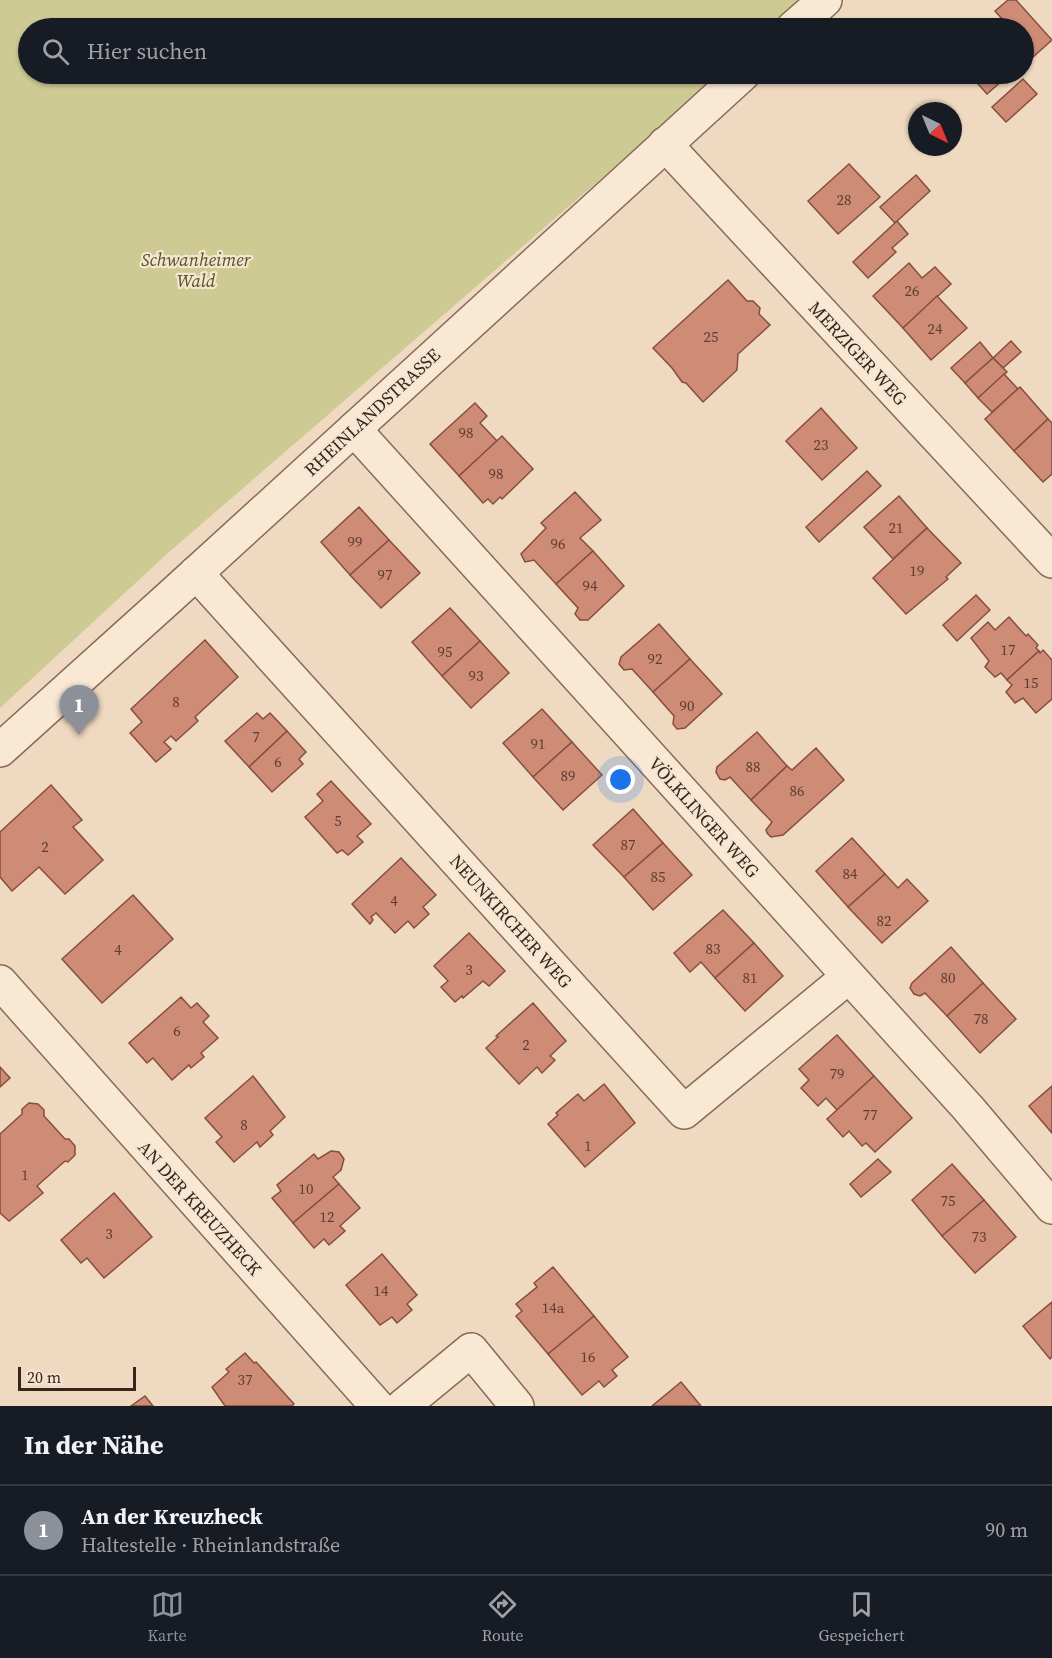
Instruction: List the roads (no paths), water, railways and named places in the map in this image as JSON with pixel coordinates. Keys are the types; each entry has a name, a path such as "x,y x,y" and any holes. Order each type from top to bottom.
{"street":[{"path":"804,18 825,0"},
{"name":"RHEINLANDSTRASSE","path":"0,750 732,84"},
{"name":"MERZIGER WEG","path":"665,144 1052,561"},
{"name":"VÖLKLINGER WEG","path":"354,429 968,1108 1052,1207"},
{"name":"NEUNKIRCHER WEG","path":"196,573 684,1112 848,977"},
{"name":"AN DER KREUZHECK","path":"0,982 377,1406"},
{"path":"403,1406 471,1350 518,1406"}],"place":[{"name":"An der Kreuzheck","path":"79,735"}],"park label":[{"name":"Schwanheimer Wald","path":"196,269"}]}
